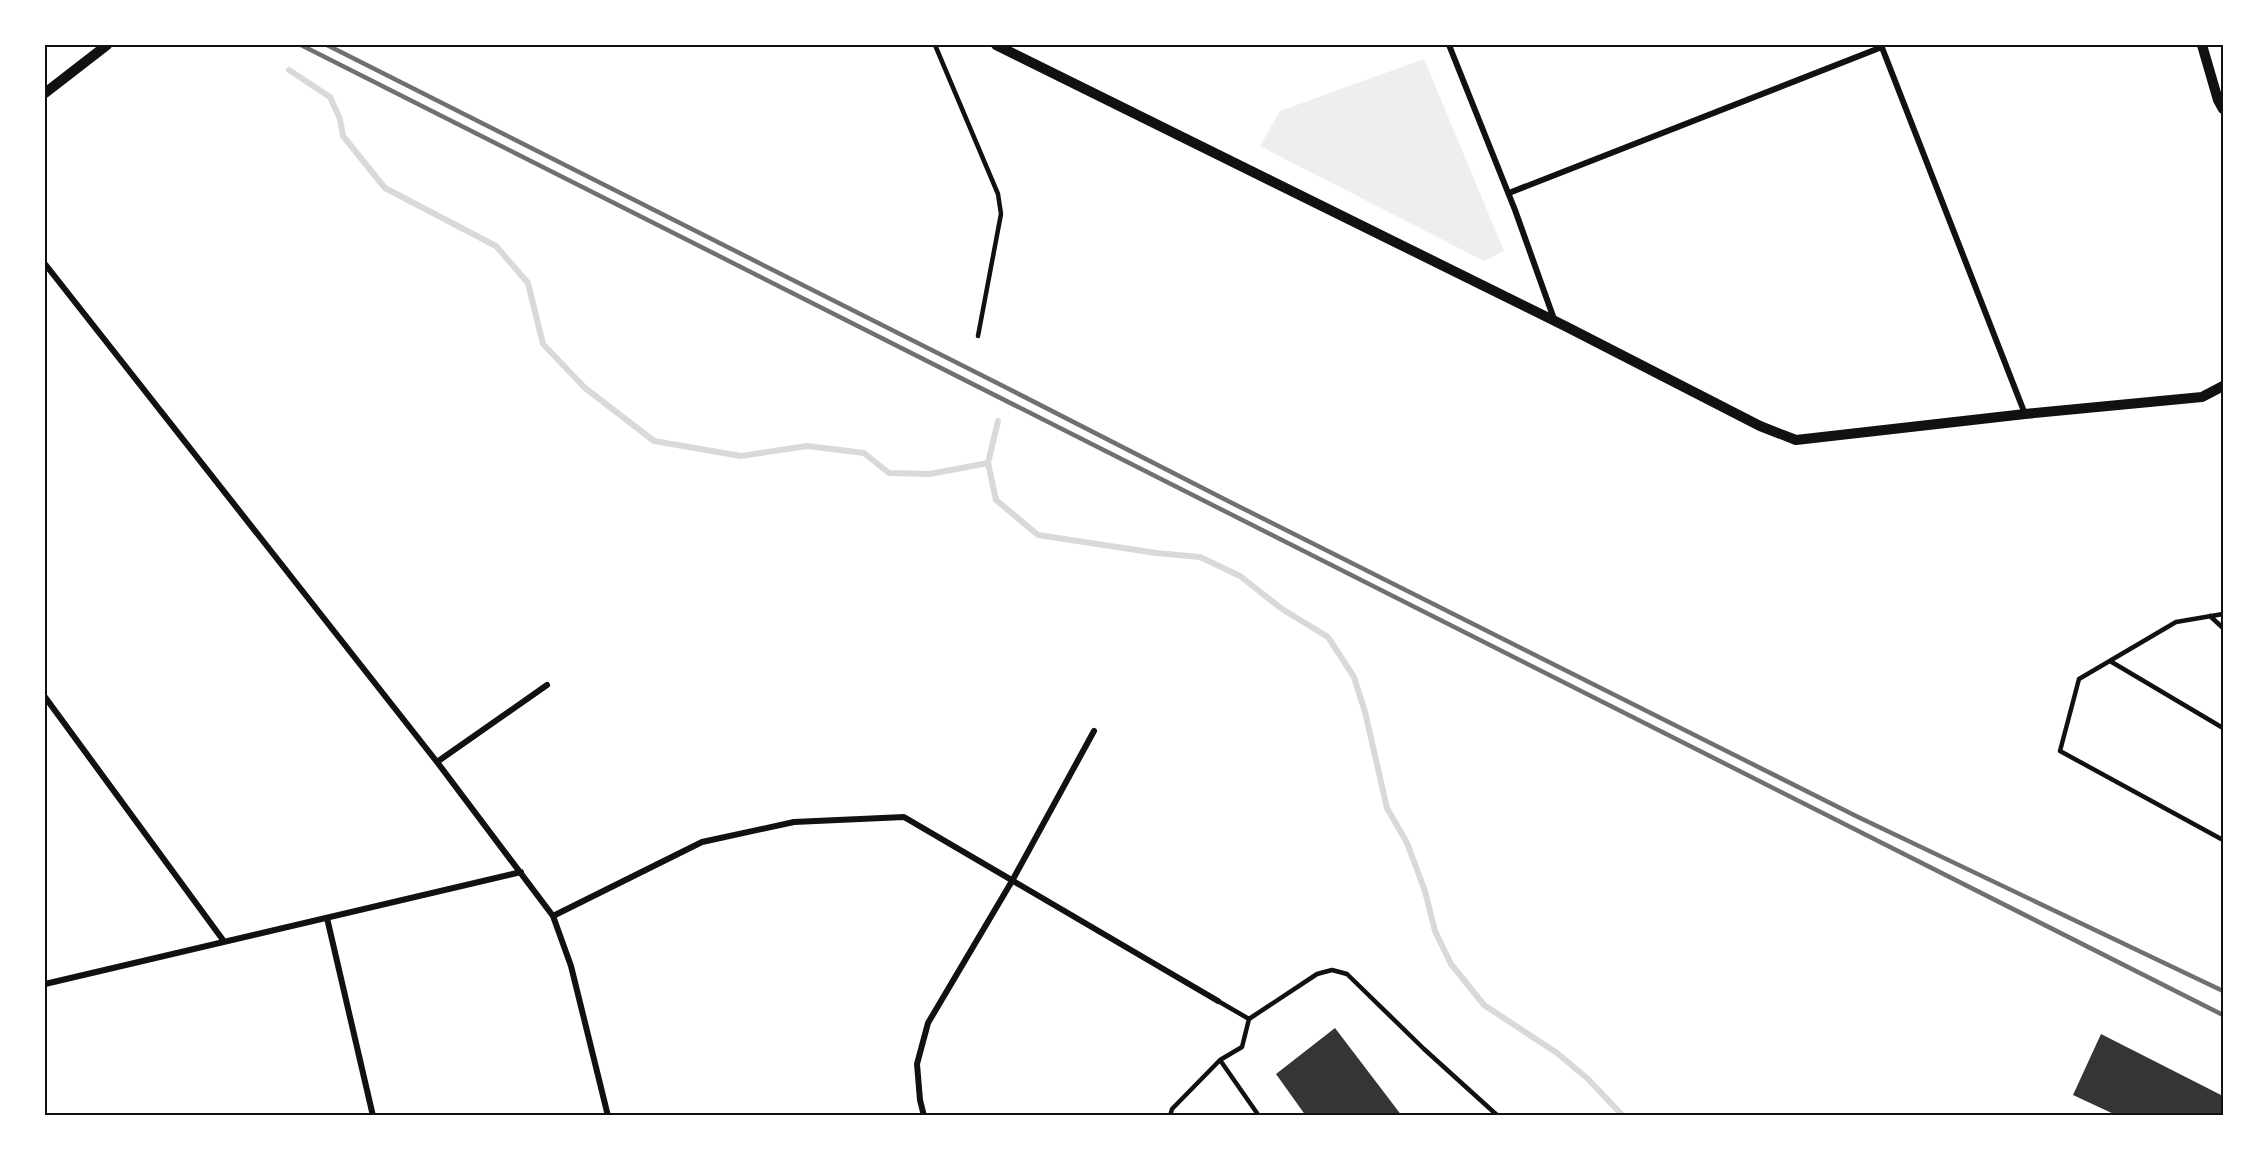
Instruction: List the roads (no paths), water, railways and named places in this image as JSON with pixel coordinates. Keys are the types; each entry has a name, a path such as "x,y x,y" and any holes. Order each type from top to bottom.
{"street":[{"path":"996,45 1555,321 1760,426 1796,440 2025,414 2202,398 2223,386"},
{"path":"1449,45 1509,193 1555,321"},
{"path":"2202,45 2218,100 2223,109"},
{"path":"1509,193 1882,46 2025,414"},
{"path":"45,93 105,47"},
{"path":"45,264 437,762 553,916 571,966 608,1116"},
{"path":"437,762 547,685"},
{"path":"45,697 223,940"},
{"path":"924,1116 920,1100 917,1064 928,1023 1011,881 1094,731"},
{"path":"553,916 702,842 794,822 904,817 1218,1001"},
{"path":"45,984 223,940 521,872"},
{"path":"327,918 373,1116"}],"lane":[{"path":"935,45 998,194 1001,214 978,336"},
{"path":"2223,614 2176,622 2079,679 2060,751 2223,840"},
{"path":"2210,616 2223,628"},
{"path":"2110,661 2223,728"},
{"path":"1170,1116 1172,1109 1220,1060 1242,1047 1249,1019 1317,974 1332,970 1347,974 1424,1049 1498,1116"},
{"path":"1218,1001 1249,1019"},
{"path":"1220,1060 1259,1116"}],"waterway":[{"path":"289,70 330,97 340,119 343,136 385,188 496,246 528,283 543,344 585,388 654,441 741,456 807,446 864,453 889,473 930,474 988,463 996,500 1038,535 1156,553 1200,557 1240,576 1282,609 1328,637 1354,677 1365,712 1387,808 1407,843 1425,891 1435,931 1451,964 1484,1005 1557,1053 1587,1078 1623,1116"},
{"path":"988,463 998,421"}],"railway":[{"path":"301,45 2223,1015"},
{"path":"327,45 1856,816 2223,991"}]}
